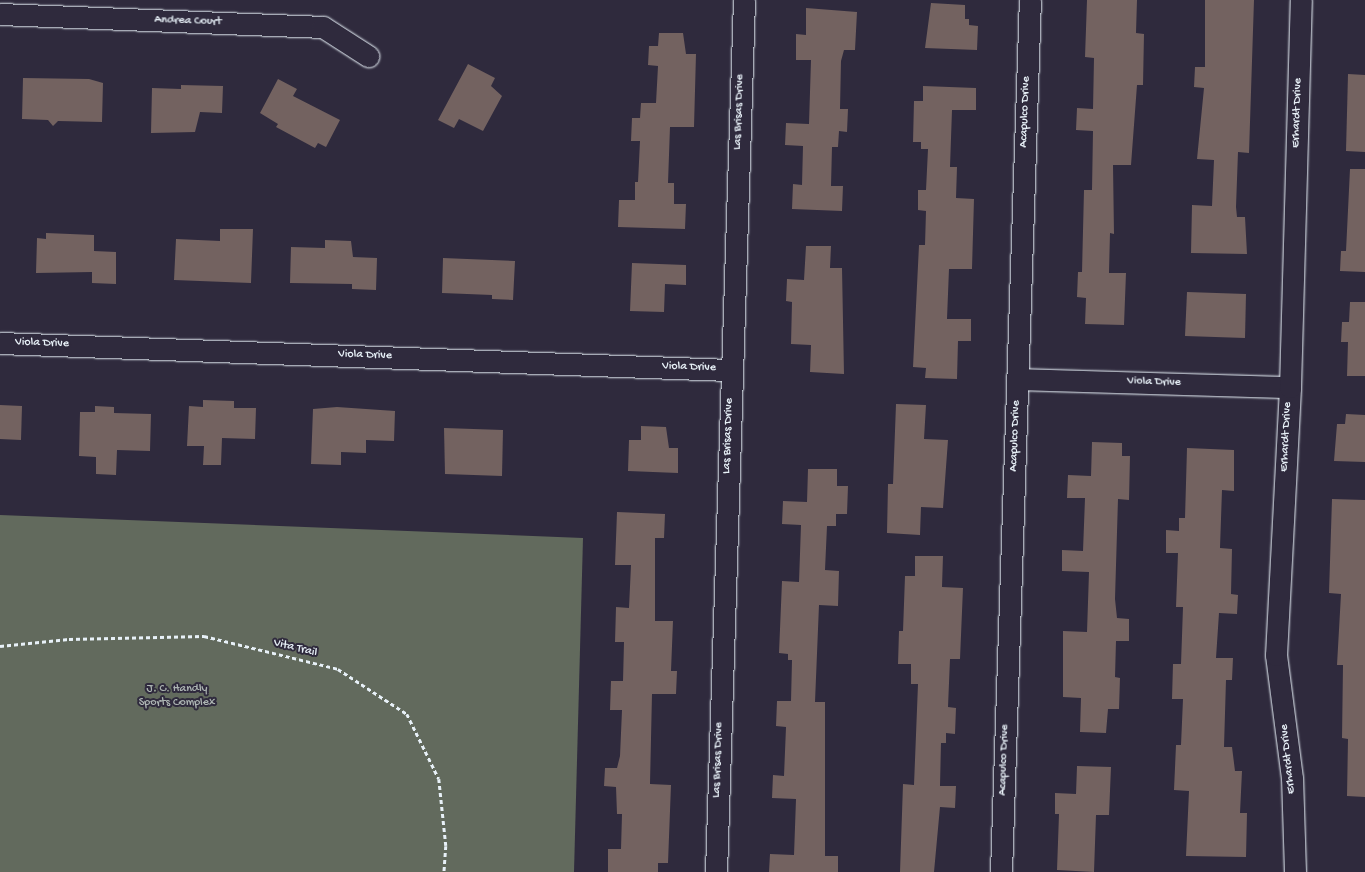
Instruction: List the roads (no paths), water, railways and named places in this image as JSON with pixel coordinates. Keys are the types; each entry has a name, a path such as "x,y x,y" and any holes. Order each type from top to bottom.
{"street":[{"name":"Las Brisas Drive","path":"716,872 744,0"},
{"name":"Acapulco Drive","path":"1001,872 1030,0"},
{"name":"Erhardt Drive","path":"1295,872 1292,778 1276,655 1290,387 1301,0"},
{"name":"Andrea Court","path":"0,14 323,27 368,56"},
{"name":"Viola Drive","path":"0,343 731,370"},
{"name":"Viola Drive","path":"1018,379 1290,387"}],"park label":[{"name":"J. C. Handly Sports Complex","path":"177,697"}]}
